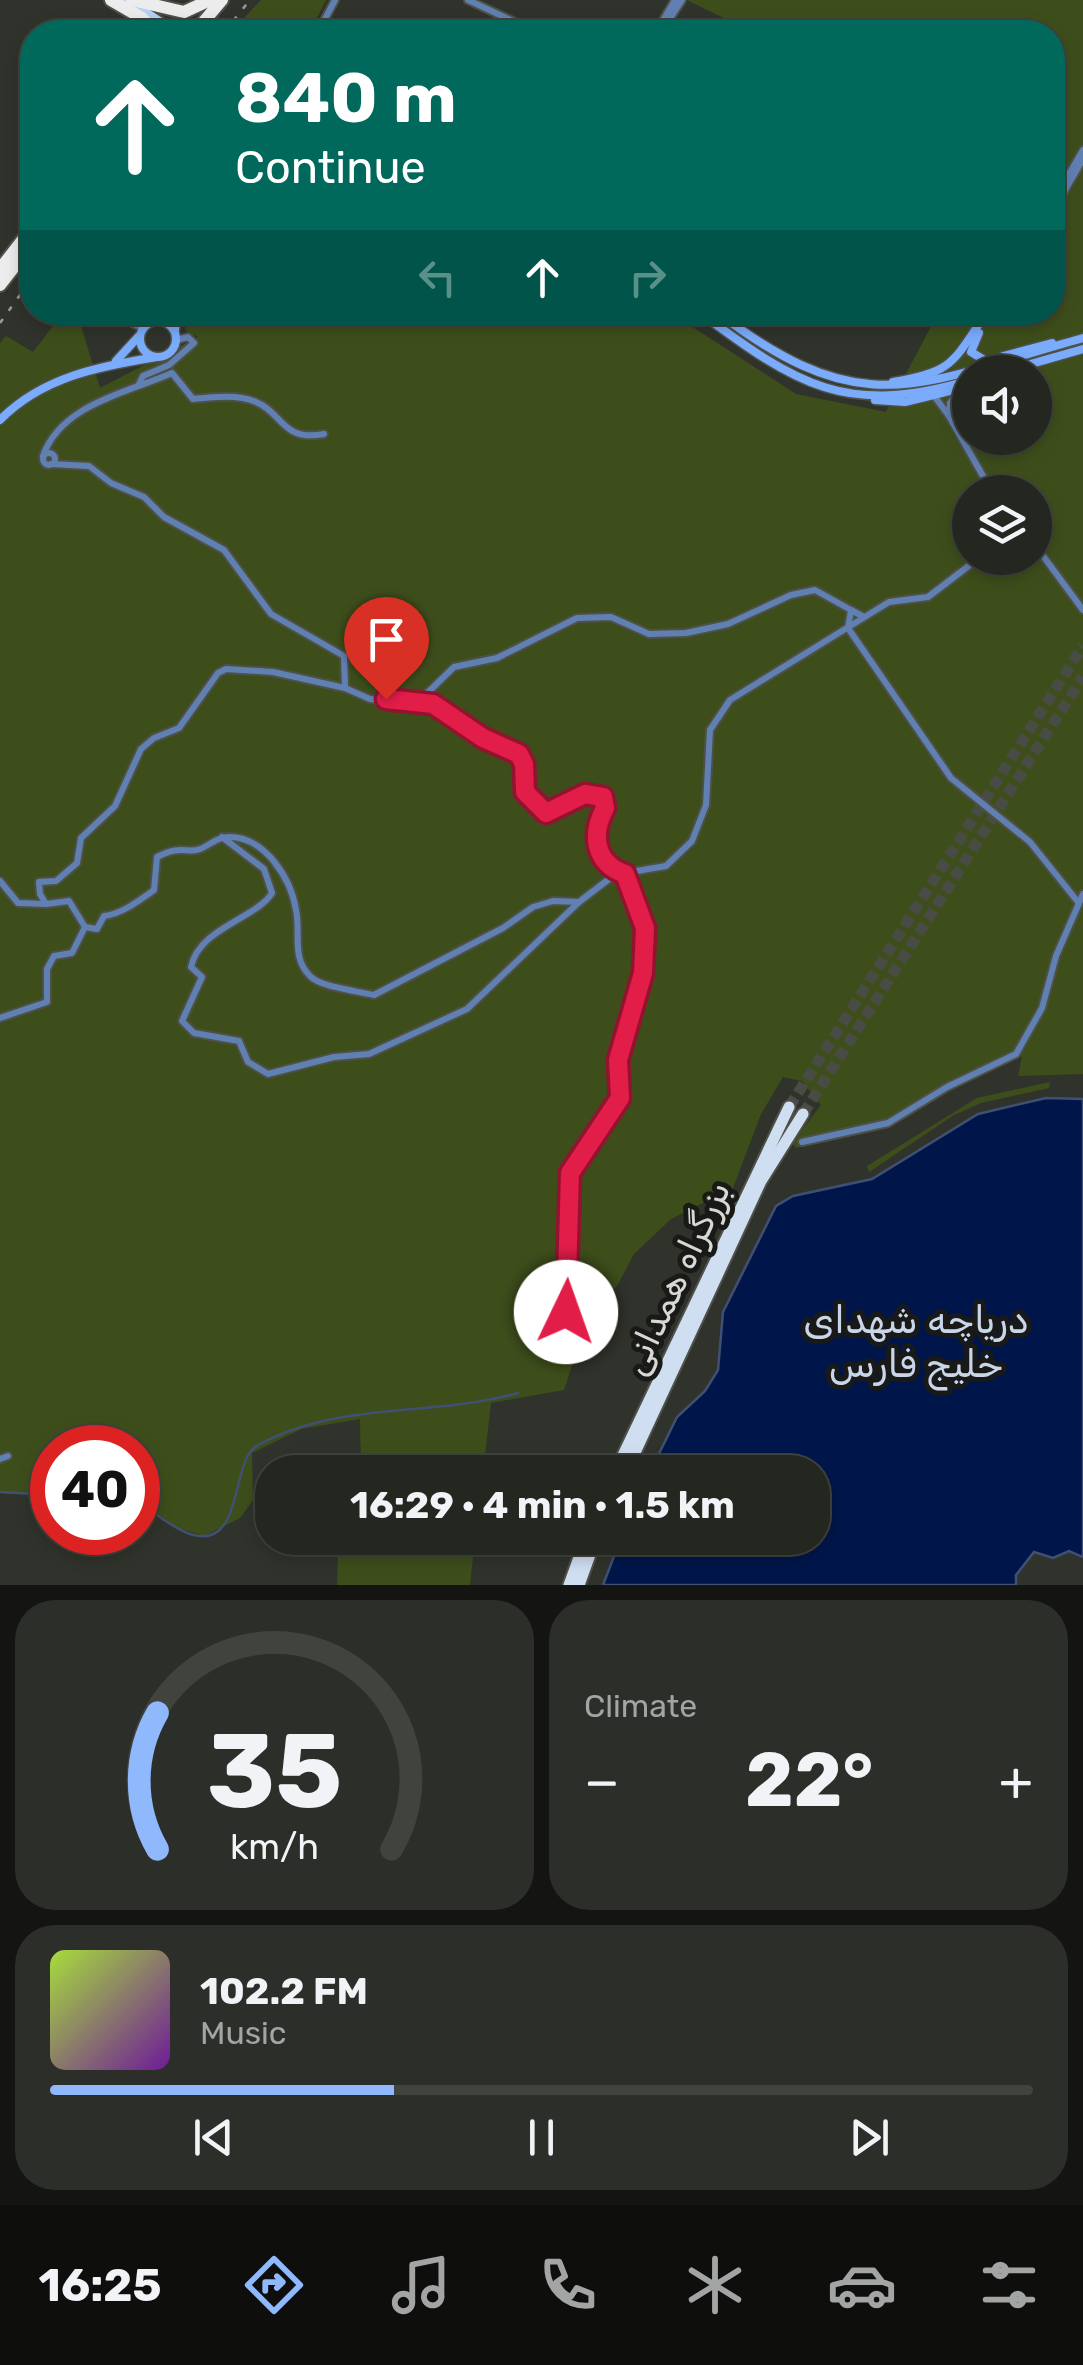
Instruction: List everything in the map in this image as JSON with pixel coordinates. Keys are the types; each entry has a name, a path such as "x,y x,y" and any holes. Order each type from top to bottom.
{"highway":[{"path":"111,0 144,20"},
{"path":"132,3 184,12 210,0"},
{"path":"205,20 222,0"},
{"path":"216,20 232,0"},
{"path":"0,269 20,243"},
{"path":"0,285 20,259"},
{"name":"بزرگراه همدانی","path":"623,1455 788,1107"},
{"name":"بزرگراه همدانی","path":"634,1455 761,1181 803,1114"},
{"path":"569,1585 580,1555"},
{"path":"579,1585 590,1555"}],"main road":[{"path":"132,3 157,20"},
{"path":"0,418 46,382 123,358 148,325"},
{"path":"144,329 155,325"},
{"path":"166,325 176,337"},
{"path":"0,418 24,397 61,379 168,354 176,325"},
{"path":"721,325 795,378 866,397 905,402 952,393"},
{"path":"735,325 788,362 836,380 870,386 930,382 1082,342"},
{"path":"936,375 947,368 980,325"},
{"path":"972,355 984,325"},
{"path":"144,329 144,350 158,357"},
{"path":"1005,355 1039,344 1082,342"},
{"path":"1048,355 1082,342"},
{"path":"870,386 952,371"},
{"path":"866,397 952,387"}],"street":[{"path":"468,0 510,20"},
{"path":"1065,181 1083,150"},
{"path":"1065,190 1083,159"},
{"path":"136,325 144,329"},
{"path":"139,384 142,376 169,365 194,343 188,337 176,337"},
{"path":"324,434 298,434 256,402 215,396 193,399 172,374 139,384 85,411 50,441 48,459 94,468 111,483 144,497 164,517 224,550 271,614 344,656 345,688"},
{"path":"934,397 950,416 983,475"},
{"path":"950,416 952,400"},
{"path":"1052,569 1083,610"},
{"path":"222,837 264,869 272,894 264,903 236,916 193,957 191,967 202,977 182,1020 194,1033 239,1041 248,1062 268,1074 368,1054 407,1040 467,1009 602,884 625,874 666,866 692,842 706,805 707,741 722,708 864,618 898,599 928,597 957,575"},
{"path":"420,701 454,667 498,658 578,618 611,617 648,634 686,633 728,624 791,594 815,590 864,618"},
{"path":"851,610 848,628 951,778 1030,842 1078,903"},
{"path":"46,904 40,894 40,882 56,881 78,863 81,838 115,806 141,750 154,738 179,728 218,673 226,669 273,672 345,688 370,699 420,701 442,709 472,732 519,754 524,764 522,786 540,810 553,812 590,792 603,797 605,808 595,830 606,863 602,884"},
{"path":"0,881 18,904 69,902 85,927 97,929 104,916 119,914 135,899 154,890 158,858 178,847 199,850 222,837 239,838 272,858 295,905 299,960 321,985 374,995 503,928 532,907 553,901 579,902"},
{"path":"566,1322 570,1173 620,1098 618,1060 643,973 645,928 625,874 606,863"},
{"path":"802,1142 888,1123 947,1087 1016,1054 1042,1008 1056,956 1083,894"},
{"path":"553,901 564,918"},
{"path":"0,1018 46,1002 47,969 54,956 72,952 85,927"}],"green space":[{"path":"261,0 326,0 316,20 242,20"},
{"path":"687,0 1083,0 1083,1074 1018,1076 1022,1056 964,1080 908,1117 875,1131 796,1148 792,1143 821,1105 802,1081 783,1077 761,1114 733,1188 671,1219 634,1254 617,1286 579,1319 583,1332 564,1390 491,1403 485,1455 361,1455 360,1419 301,1429 252,1453 253,1500 240,1518 204,1536 160,1518 160,1425 30,1425 30,1495 0,1493 0,343 6,336 33,352 54,325 81,325 100,388 198,337 185,330 186,325 690,325 796,394 886,412 932,325 1065,325 1065,20 728,20"},
{"path":"1050,1082 1049,1088 981,1103 954,1115 869,1172 867,1166 977,1098"},
{"path":"338,1555 473,1555 470,1585 337,1585"}],"water":[{"name":"دریاچه شهدای خلیج فارس","path":"1046,1098 1083,1099 1083,1557 1069,1551 1053,1558 1034,1552 1016,1575 1016,1585 603,1585 614,1555 830,1555 830,1455 658,1455 677,1417 705,1391 718,1370 723,1312 776,1206 793,1196 872,1179 978,1114"}],"waterway":[{"path":"160,1517 190,1534 205,1536 217,1532 231,1511 250,1452 272,1438 302,1427 363,1414 456,1405 518,1393"},
{"path":"0,1492 30,1494"}],"tunnel":[{"path":"789,1107 1083,646"},
{"path":"803,1114 1083,677"}],"railway":[{"path":"234,20 250,0"},
{"path":"0,323 20,295"}],"route":[{"path":"386,699 433,704 472,732 514,750 523,758 525,792 546,813 590,792 603,797 606,802 596,822 596,845 608,865 625,874 632,902 645,928 643,973 618,1060 620,1098 613,1114 570,1173 566,1312"}]}
